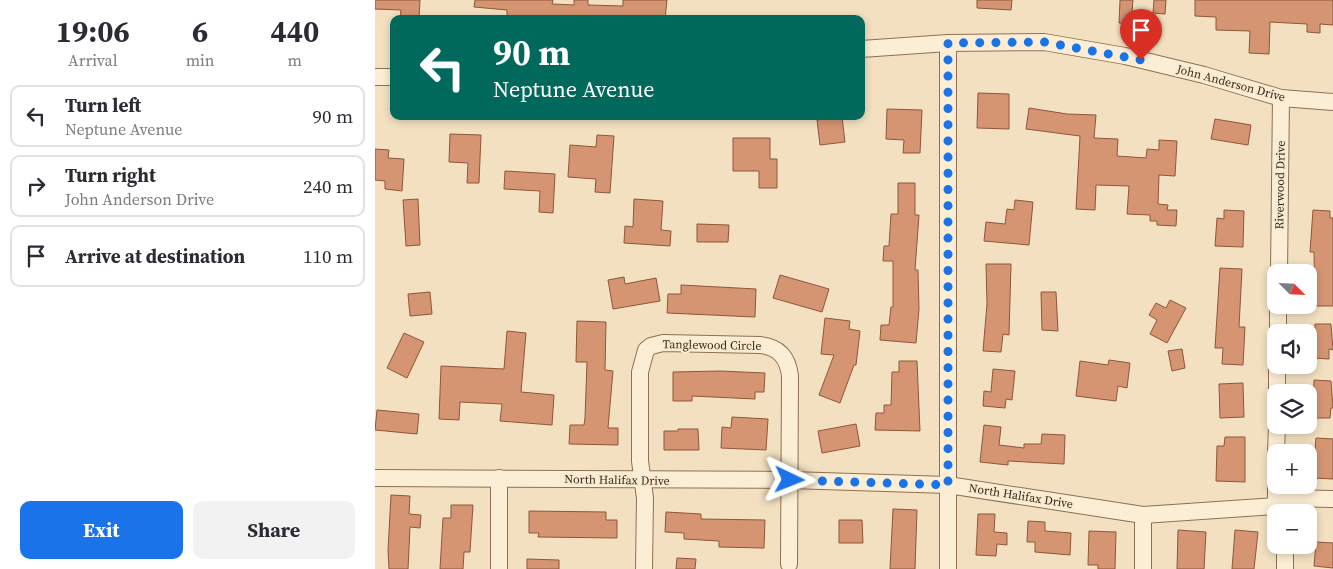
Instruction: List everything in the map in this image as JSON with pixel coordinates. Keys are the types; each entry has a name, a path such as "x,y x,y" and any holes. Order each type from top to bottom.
{"street":[{"name":"John Anderson Drive","path":"865,50 948,43 1044,42 1125,56 1204,75 1281,98 1333,102"},
{"path":"948,43 948,569"},
{"path":"375,78 390,77"},
{"name":"Riverwood Drive","path":"1279,264 1281,98"},
{"name":"Tanglewood Circle","path":"642,480 640,462 641,364 646,350 651,346 663,343 760,345 769,346 782,353 790,376 790,480"},
{"name":"North Halifax Drive","path":"375,478 790,480 948,485 1143,515 1267,506"},
{"path":"499,478 499,569"},
{"path":"642,480 645,498 644,569"},
{"path":"789,567 790,480"},
{"name":"North Halifax Drive","path":"1290,504 1333,499"},
{"path":"1143,515 1143,569"},
{"path":"1285,554 1285,569"}],"building":[{"path":"375,0 420,0 419,15 400,15 401,10 375,9"},
{"path":"475,0 553,0 552,4 574,5 574,0 588,0 588,5 623,6 623,0 667,0 665,15 507,15 507,10 474,7"},
{"path":"977,0 1012,0 1011,10 977,8"},
{"path":"1120,0 1133,0 1131,24 1119,23"},
{"path":"1154,0 1166,0 1165,14 1153,13"},
{"path":"1195,0 1333,0 1333,25 1320,24 1320,33 1307,32 1307,24 1270,22 1269,54 1249,53 1250,31 1216,30 1216,17 1195,16"},
{"path":"978,93 1009,94 1009,129 977,128"},
{"path":"1029,108 1067,114 1096,115 1094,138 1118,139 1117,156 1146,158 1147,149 1159,150 1159,140 1177,141 1175,176 1159,175 1158,204 1168,205 1167,210 1177,210 1176,226 1157,225 1157,221 1150,221 1150,215 1127,214 1129,186 1096,185 1095,210 1076,209 1080,136 1026,129"},
{"path":"887,109 922,110 920,153 903,153 904,140 886,139"},
{"path":"1215,119 1251,125 1248,145 1211,139"},
{"path":"817,120 842,120 845,142 820,145"},
{"path":"450,134 481,135 479,183 467,183 468,163 449,162"},
{"path":"597,135 614,136 610,193 595,192 596,179 568,177 570,145 596,147"},
{"path":"733,138 770,138 770,159 777,159 777,188 759,188 759,171 733,171"},
{"path":"375,149 389,150 388,158 404,159 402,191 385,189 385,181 375,180"},
{"path":"505,171 555,174 553,213 539,212 540,191 504,189"},
{"path":"898,183 915,183 915,215 919,215 915,270 918,270 919,309 916,343 880,340 881,325 889,325 891,307 893,307 893,261 883,261 884,246 889,246 891,214 898,214"},
{"path":"418,199 420,245 406,246 403,200"},
{"path":"634,199 663,201 661,230 671,231 670,246 624,243 625,226 633,227"},
{"path":"1015,200 1033,202 1029,245 984,241 986,222 1005,224 1007,209 1014,210"},
{"path":"1224,210 1244,211 1243,247 1215,246 1217,218 1224,219"},
{"path":"1313,210 1330,211 1330,218 1333,218 1333,306 1317,306 1317,264 1314,264 1314,252 1310,252"},
{"path":"697,224 729,225 728,242 697,242"},
{"path":"986,264 1011,264 1009,335 1003,334 1001,352 983,351 987,304"},
{"path":"1220,268 1242,269 1239,327 1245,327 1243,365 1222,364 1223,348 1215,348"},
{"path":"780,275 829,289 822,312 773,298"},
{"path":"624,277 625,284 656,278 660,301 613,309 608,280"},
{"path":"681,285 756,289 755,317 667,313 668,294 681,294"},
{"path":"430,292 432,314 410,316 408,294"},
{"path":"1041,292 1056,292 1058,331 1042,330"},
{"path":"1170,300 1186,308 1167,343 1150,334 1157,320 1149,315 1156,303 1166,308"},
{"path":"825,318 850,321 849,329 860,331 856,365 854,365 840,403 819,395 834,355 821,354"},
{"path":"577,321 606,322 605,370 613,371 608,428 618,428 618,445 569,444 570,425 584,425 585,418 587,362 576,362"},
{"path":"1317,324 1331,324 1333,350 1329,349 1329,359 1317,358"},
{"path":"507,331 526,333 521,392 554,395 552,425 500,421 502,404 460,402 459,420 439,419 441,366 504,369"},
{"path":"404,333 424,342 407,378 387,368"},
{"path":"1182,349 1185,368 1172,371 1168,351"},
{"path":"1109,360 1130,363 1127,388 1118,386 1116,401 1076,396 1080,361 1108,365"},
{"path":"899,361 917,361 920,431 875,430 876,413 884,413 884,405 891,405 892,372 899,372"},
{"path":"993,369 1015,371 1012,400 1006,399 1005,408 983,406 984,391 991,392"},
{"path":"720,371 765,373 764,392 755,392 755,399 692,396 692,401 673,401 673,372"},
{"path":"1314,380 1331,381 1333,408 1331,408 1330,418 1317,418 1317,384 1314,384"},
{"path":"1243,383 1244,417 1220,418 1219,384"},
{"path":"377,410 419,414 417,434 375,430"},
{"path":"732,417 768,419 766,450 721,448 722,427 731,428"},
{"path":"856,424 860,446 822,453 818,431"},
{"path":"984,425 1001,427 999,445 1024,448 1024,444 1041,444 1042,434 1065,435 1064,464 1008,461 1008,465 980,462"},
{"path":"678,429 698,429 699,450 664,450 664,431 678,431"},
{"path":"1225,437 1245,437 1245,482 1216,481 1217,446 1224,446"},
{"path":"1316,438 1333,439 1333,479 1317,478"},
{"path":"391,495 410,496 409,514 421,515 420,528 410,527 408,569 389,569 388,550"},
{"path":"451,505 473,505 470,552 464,552 463,569 440,569 443,518 451,518"},
{"path":"893,509 917,510 915,569 890,569"},
{"path":"529,511 606,512 606,520 617,520 617,538 538,537 539,533 529,533"},
{"path":"666,512 701,514 701,519 765,520 764,548 719,547 719,541 684,539 684,533 665,532"},
{"path":"978,514 995,514 994,532 1007,533 1007,545 997,544 996,556 976,555"},
{"path":"839,520 862,520 863,543 839,543"},
{"path":"1028,521 1045,522 1045,531 1071,533 1070,555 1035,552 1035,542 1027,542"},
{"path":"1178,530 1206,532 1204,569 1177,569"},
{"path":"1235,530 1258,532 1254,569 1232,569"},
{"path":"1089,531 1116,532 1115,569 1098,569 1098,565 1088,565"},
{"path":"1317,542 1333,543 1333,568 1314,566"},
{"path":"677,558 696,559 695,569 676,569"},
{"path":"527,559 559,560 559,569 527,569"}],"route":[{"path":"790,480 948,485 948,43 1044,42 1141,60"}]}
